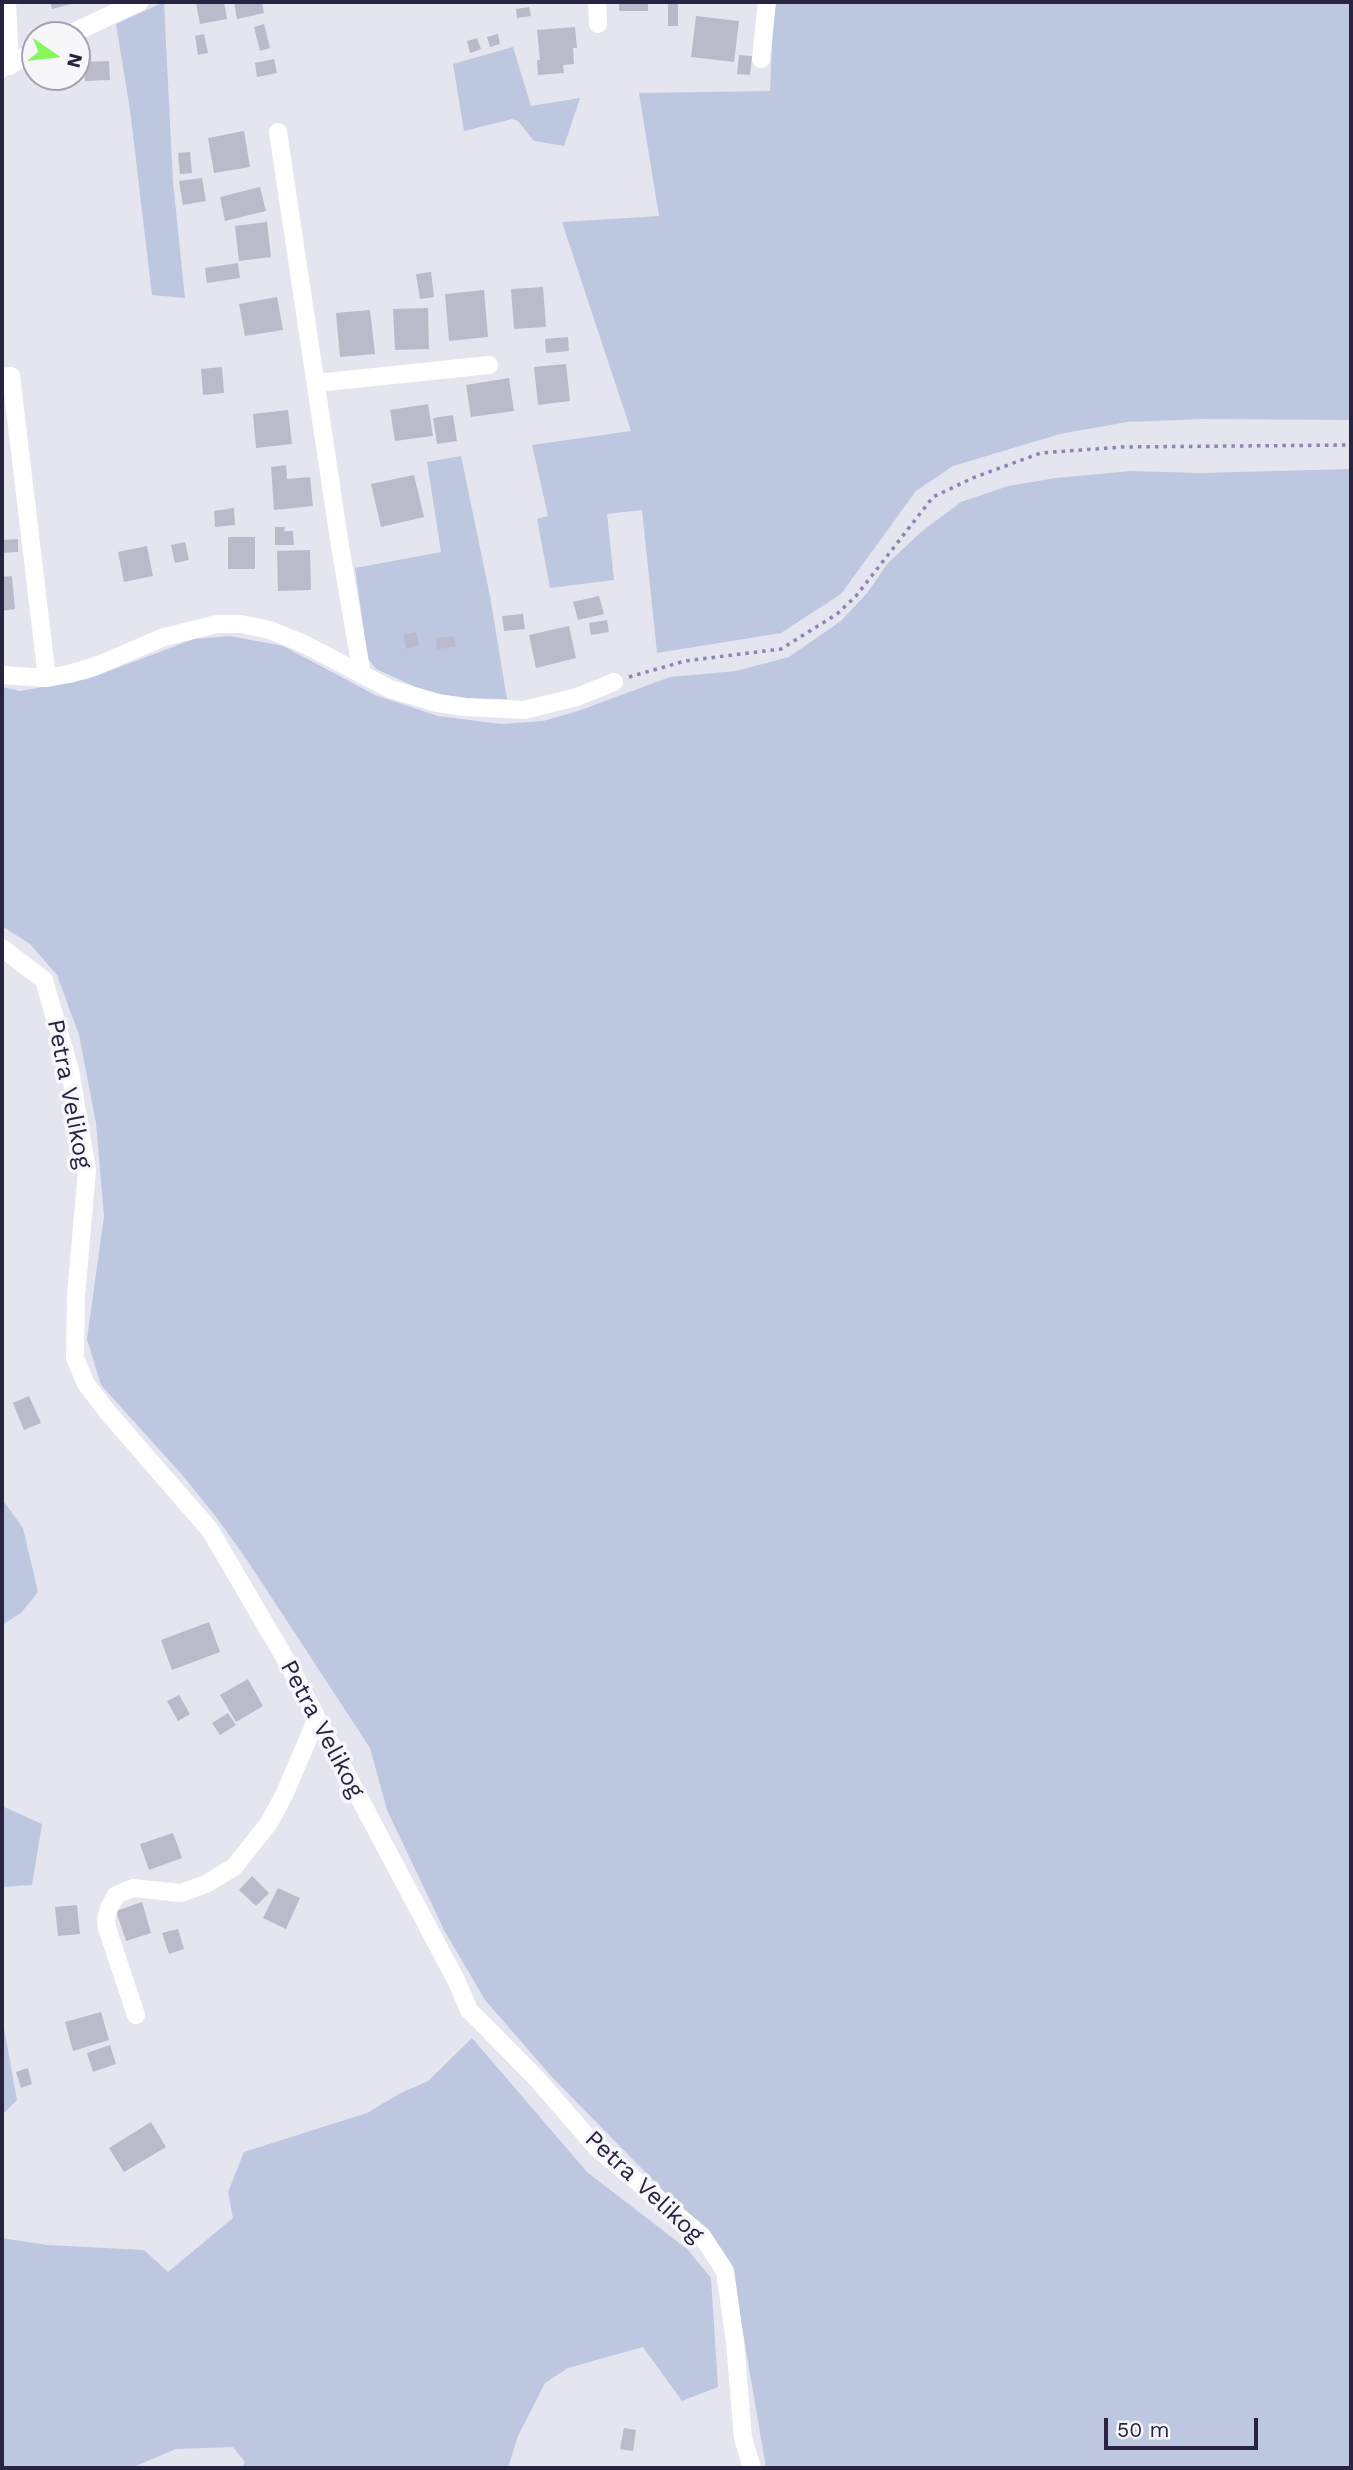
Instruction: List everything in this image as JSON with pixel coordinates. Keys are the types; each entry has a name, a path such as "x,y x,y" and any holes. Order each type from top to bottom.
{"street":[{"path":"6,67 7,2"},
{"path":"91,24 139,2"},
{"path":"597,2 598,24"},
{"path":"761,59 767,2"},
{"path":"278,132 362,675"},
{"path":"317,383 489,365"},
{"path":"2,377 11,376 47,678"},
{"path":"2,675 47,678 96,666 164,637 217,624 241,624 270,630 304,644 390,689 438,703 495,710 524,710 549,705 614,682"},
{"name":"Petra Velikog","path":"2,948 44,980 70,1070 87,1170 76,1296 75,1358 86,1384 110,1416 209,1530 286,1660 456,1980 469,2010 537,2079 597,2148 702,2236 725,2271 736,2342 743,2438 752,2468"},
{"path":"136,2015 107,1928 109,1908 116,1895 133,1888 181,1892 206,1884 234,1867 269,1823 317,1718"}],"path":[{"path":"614,682 685,661 781,649 838,614 856,596 933,497 975,477 1041,453 1122,447 1351,445"}],"shaded area":[{"path":"164,2 173,182 185,298 152,295 130,110 116,24"},
{"path":"774,2 1351,2 1351,420 1203,419 1127,422 1060,434 953,466 916,491 841,594 781,633 657,653 642,510 607,514 614,580 550,588 537,519 548,516 532,445 631,431 562,222 659,216 639,93 770,91"},
{"path":"513,47 531,106 580,98 564,146 534,141 518,121 512,119 464,131 453,64"},
{"path":"461,456 490,596 507,699 440,698 376,669 368,659 355,568 441,552 427,462"},
{"path":"1351,469 1351,2468 766,2468 740,2315 707,2235 551,2076 485,2000 444,1930 387,1810 370,1748 217,1518 101,1385 87,1339 104,1216 96,1123 79,1035 57,975 30,944 2,926 2,687 20,691 88,679 194,639 230,636 283,646 375,695 438,716 501,724 543,721 670,677 736,671 789,657 841,621 868,592 887,564 921,532 961,502 1008,486 1056,478 1131,471 1200,473"},
{"path":"2,1499 23,1528 38,1592 21,1613 2,1625"},
{"path":"2,1806 42,1824 32,1885 2,1887"},
{"path":"2,2017 17,2100 2,2115"},
{"path":"472,2038 587,2172 687,2249 711,2278 718,2387 682,2401 643,2347 568,2368 545,2383 518,2436 508,2468 242,2468 245,2462 233,2447 176,2449 131,2468 2,2468 2,2238 47,2245 144,2250 168,2272 233,2218 228,2192 244,2152 367,2113 428,2081"}],"building":[{"path":"50,2 75,2 75,3 52,9"},
{"path":"224,2 227,19 200,24 196,3"},
{"path":"234,2 262,2 264,13 237,19"},
{"path":"619,2 648,2 648,11 619,11"},
{"path":"668,4 678,4 678,26 668,26"},
{"path":"529,7 531,16 517,18 516,9"},
{"path":"696,16 739,21 734,62 691,57"},
{"path":"264,24 270,48 260,51 254,27"},
{"path":"575,27 577,48 573,48 574,64 563,65 564,73 538,75 537,60 540,60 537,30"},
{"path":"204,34 208,53 198,55 195,36"},
{"path":"498,34 500,44 490,47 487,37"},
{"path":"477,38 481,49 470,53 467,41"},
{"path":"739,55 752,56 750,75 737,74"},
{"path":"274,59 277,73 257,77 255,63"},
{"path":"109,61 110,80 91,81 91,62"},
{"path":"244,131 250,167 214,173 208,138"},
{"path":"190,152 192,173 180,174 178,153"},
{"path":"202,178 206,201 183,205 179,181"},
{"path":"260,187 266,211 225,221 220,197"},
{"path":"267,222 271,257 239,261 235,226"},
{"path":"238,263 240,278 207,283 205,268"},
{"path":"431,272 434,297 420,299 416,274"},
{"path":"543,287 546,327 514,329 511,289"},
{"path":"484,290 488,337 449,341 445,294"},
{"path":"277,297 283,330 245,336 239,304"},
{"path":"428,308 429,349 395,350 393,309"},
{"path":"370,310 375,354 340,357 336,313"},
{"path":"568,337 569,351 546,353 545,339"},
{"path":"566,364 570,401 538,405 534,367"},
{"path":"222,367 224,393 203,395 201,369"},
{"path":"509,378 514,411 471,417 466,385"},
{"path":"428,404 433,436 395,441 390,410"},
{"path":"288,410 292,444 256,448 253,414"},
{"path":"453,415 457,441 437,444 433,418"},
{"path":"286,465 287,479 310,477 313,506 274,510 271,467"},
{"path":"414,475 424,517 381,527 371,484"},
{"path":"234,508 235,525 215,527 214,511"},
{"path":"275,527 285,527 284,531 293,531 294,545 275,545"},
{"path":"228,537 255,537 255,569 228,569"},
{"path":"18,539 18,552 2,553 2,540"},
{"path":"185,542 189,560 175,563 171,545"},
{"path":"147,546 153,576 124,582 118,552"},
{"path":"310,550 311,590 278,591 277,551"},
{"path":"12,576 15,609 2,611 2,577"},
{"path":"599,596 604,614 578,620 573,602"},
{"path":"523,614 525,629 504,631 502,616"},
{"path":"607,620 609,632 591,635 589,623"},
{"path":"569,626 576,658 536,668 529,635"},
{"path":"416,632 419,646 406,649 403,635"},
{"path":"454,636 456,647 437,649 436,638"},
{"path":"29,1396 41,1423 24,1430 13,1403"},
{"path":"209,1622 220,1652 172,1670 161,1640"},
{"path":"248,1679 263,1706 236,1722 220,1695"},
{"path":"179,1695 190,1714 178,1721 167,1701"},
{"path":"228,1713 236,1725 220,1735 212,1723"},
{"path":"173,1833 182,1858 149,1870 140,1844"},
{"path":"252,1876 269,1893 256,1906 239,1890"},
{"path":"278,1888 300,1898 286,1929 263,1918"},
{"path":"142,1902 151,1933 126,1941 116,1911"},
{"path":"77,1905 80,1934 58,1936 55,1907"},
{"path":"178,1929 184,1949 169,1954 162,1933"},
{"path":"101,2012 109,2040 73,2051 65,2022"},
{"path":"110,2045 116,2064 93,2072 87,2053"},
{"path":"28,2068 32,2084 21,2088 16,2072"},
{"path":"151,2122 166,2147 124,2172 109,2148"},
{"path":"624,2428 636,2430 633,2451 620,2449"}]}
